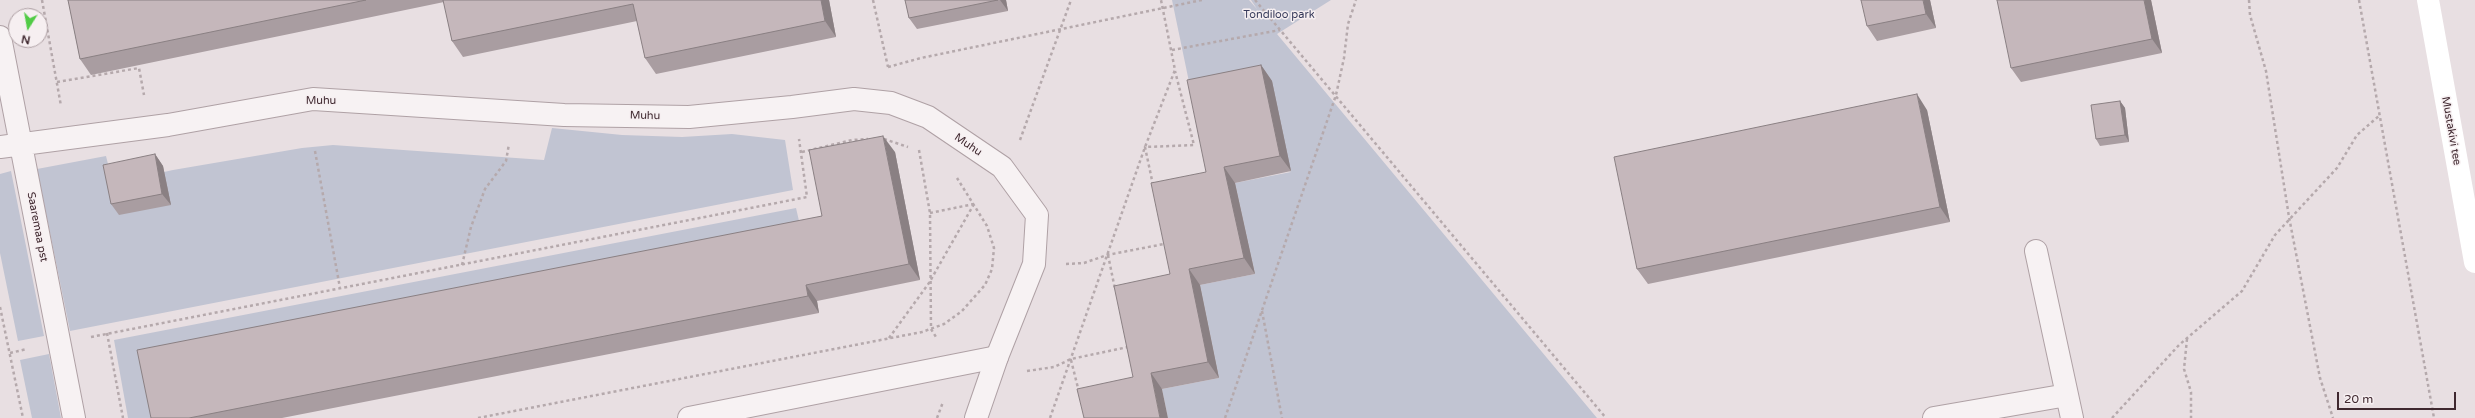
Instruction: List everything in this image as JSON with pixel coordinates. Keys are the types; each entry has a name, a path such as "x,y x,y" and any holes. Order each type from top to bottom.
{"main road":[{"name":"Mustakivi tee","path":"2428,0 2475,262"}],"street":[{"name":"Saaremaa pst","path":"0,37 10,145 60,343 74,418"},
{"name":"Muhu","path":"10,145 156,127 313,99 564,115 689,117 792,108 854,99 891,103 928,117 1002,167 1037,215 1034,264 993,367 976,418"},
{"path":"2036,251 2072,418"},
{"path":"689,418 956,365 993,367"},
{"path":"1934,418 2067,395"}],"path":[{"path":"42,0 62,108"},
{"path":"873,0 888,67 891,103"},
{"path":"1145,147 1194,145 1175,70 1172,50 1166,35 1161,0"},
{"path":"888,67 922,58 1202,0"},
{"path":"1255,0 1606,418"},
{"path":"1225,418 1336,95 1344,58 1348,24 1356,0"},
{"path":"2249,0 2250,15 2266,71 2289,216 2320,378 2333,418"},
{"path":"2359,0 2434,418"},
{"path":"1172,50 1281,30"},
{"path":"57,82 138,68 146,101 156,127"},
{"path":"1050,418 1145,147 1175,70"},
{"path":"10,353 807,197 802,152 792,108"},
{"path":"462,265 471,226 485,189 506,161 516,112"},
{"path":"2112,418 2187,339 2242,291 2275,235 2289,216 2337,168 2357,135 2380,115"},
{"path":"928,117 919,150 930,213 929,283 931,329 956,365"},
{"path":"802,152 852,140 875,139"},
{"path":"882,139 924,152"},
{"path":"1145,147 1154,192"},
{"path":"315,151 340,288"},
{"path":"478,418 889,338 931,329 944,324 962,311 985,285 992,269 994,248 987,226 974,204 953,175"},
{"path":"930,213 974,204"},
{"path":"889,338 929,283 974,204"},
{"path":"1034,264 1084,264 1108,254 1165,246 1163,238"},
{"path":"1108,254 1116,293"},
{"path":"0,307 23,418"},
{"path":"1262,310 1282,418"},
{"path":"107,333 123,418"},
{"path":"2187,339 2184,369 2191,392 2190,418"},
{"path":"993,367 1054,367 1071,359 1128,348 1126,340"},
{"path":"1071,359 1080,396"}],"green space":[{"name":"Tondiloo park","path":"1172,0 1249,0 1257,9 1251,0 1331,0 1277,34 1597,418 1168,418 1162,389 1219,378 1200,285 1255,274 1235,183 1291,172 1199,130"},
{"path":"552,128 622,135 682,137 732,134 785,140 793,190 70,331 37,169 106,156 111,176 170,205 164,172 173,170 302,148 333,145 544,160"},
{"path":"11,171 44,336 18,341 0,253 0,174"},
{"path":"796,208 803,238 159,418 128,418 114,340"},
{"path":"49,354 61,418 32,418 20,360"}],"building":[{"path":"68,0 366,0 80,59"},
{"path":"443,0 821,0 825,21 645,58 633,4 452,41"},
{"path":"905,0 998,0 909,18"},
{"path":"1861,0 1923,0 1926,14 1867,26"},
{"path":"1997,0 2144,0 2152,39 2011,68"},
{"path":"1261,65 1280,156 1224,167 1244,258 1189,269 1208,362 1151,373 1160,418 1084,418 1077,389 1133,377 1114,286 1170,274 1151,183 1206,172 1187,80"},
{"path":"1917,94 1940,207 1637,269 1614,157"},
{"path":"2120,101 2125,135 2096,139 2091,105"},
{"path":"883,136 909,264 806,285 808,296 189,418 151,418 137,350 822,216 809,150"},
{"path":"155,154 162,194 111,204 103,165"}]}
